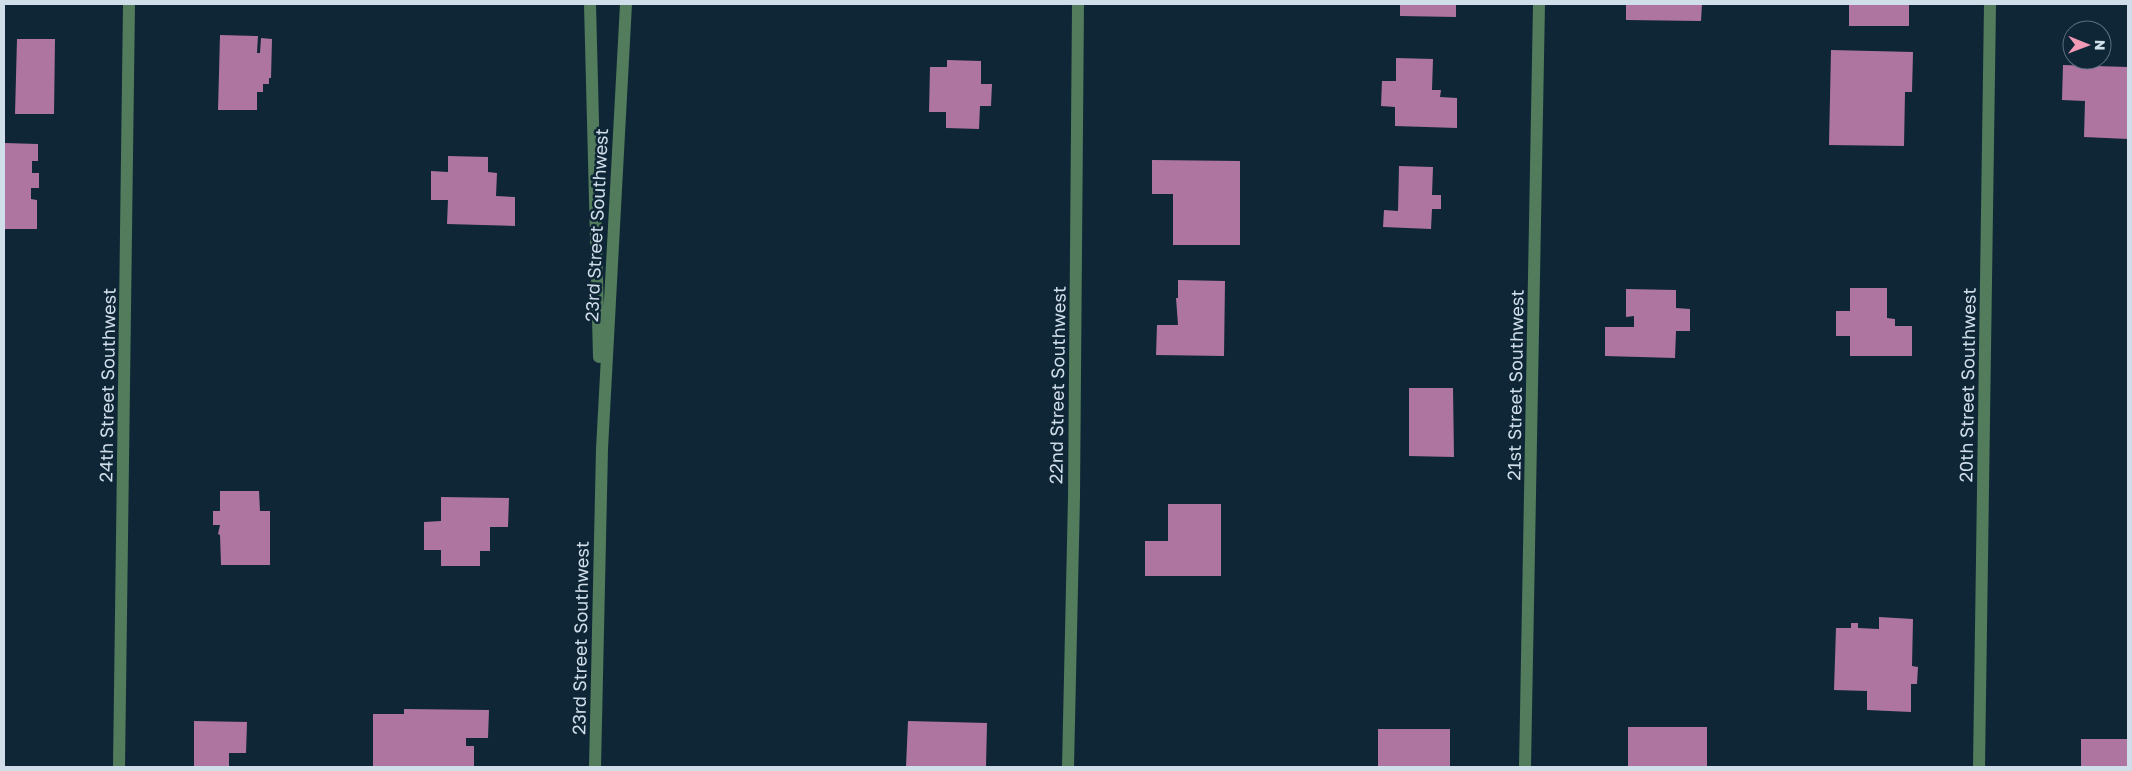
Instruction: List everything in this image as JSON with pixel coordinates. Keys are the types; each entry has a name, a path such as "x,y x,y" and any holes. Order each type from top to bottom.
{"street":[{"name":"24th Street Southwest","path":"119,767 129,4"},
{"name":"23rd Street Southwest","path":"590,4 602,449"},
{"name":"23rd Street Southwest","path":"595,767 602,449 626,4"},
{"name":"22nd Street Southwest","path":"1068,767 1074,497 1078,4"},
{"name":"21st Street Southwest","path":"1525,767 1539,4"},
{"name":"20th Street Southwest","path":"1979,767 1990,4"}],"building":[{"path":"1400,4 1456,4 1456,17 1400,16"},
{"path":"1626,4 1702,4 1701,21 1626,20"},
{"path":"1849,4 1909,4 1909,26 1849,26"},
{"path":"220,35 258,36 257,53 260,53 261,38 272,39 271,78 269,78 269,84 263,84 263,92 257,92 257,110 218,110"},
{"path":"17,39 55,39 54,114 15,114"},
{"path":"1831,50 1913,52 1912,92 1905,92 1904,146 1829,145"},
{"path":"1396,58 1433,59 1432,90 1441,90 1440,97 1457,98 1457,128 1395,126 1395,107 1381,106 1382,81 1396,81"},
{"path":"947,60 981,61 981,84 992,84 991,106 980,106 979,129 946,128 946,112 929,112 930,67 947,67"},
{"path":"2112,67 2128,67 2128,139 2084,137 2085,101 2062,100 2063,70 2112,70"},
{"path":"4,143 38,144 38,161 32,161 32,173 39,173 39,188 31,188 31,199 37,200 37,229 4,229"},
{"path":"448,156 488,157 488,172 497,173 496,196 515,197 515,226 447,224 448,200 431,200 431,171 448,172"},
{"path":"1152,160 1240,161 1240,245 1173,245 1173,194 1152,194"},
{"path":"1399,166 1433,167 1432,195 1441,195 1441,209 1432,209 1431,229 1383,227 1384,210 1398,211"},
{"path":"1178,280 1225,281 1224,356 1156,355 1157,325 1178,325 1176,298 1178,298"},
{"path":"1850,288 1887,288 1887,318 1895,319 1895,326 1912,326 1912,356 1850,356 1850,336 1836,336 1836,311 1850,311"},
{"path":"1626,289 1676,290 1676,308 1690,309 1690,331 1676,331 1675,358 1605,356 1605,327 1634,327 1634,316 1626,317"},
{"path":"1409,388 1453,388 1454,457 1409,456"},
{"path":"220,491 259,491 260,511 270,511 270,565 221,565 220,535 218,534 220,525 213,525 213,511 220,511"},
{"path":"441,497 509,498 508,527 490,527 490,551 480,551 480,566 441,566 441,550 424,550 424,522 441,521"},
{"path":"1168,504 1221,504 1221,576 1145,576 1145,541 1168,541"},
{"path":"1879,617 1913,619 1912,666 1918,667 1917,684 1911,684 1911,712 1867,710 1867,691 1834,690 1836,628 1851,628 1851,623 1858,623 1858,628 1879,629"},
{"path":"404,709 489,710 488,738 466,738 466,746 474,746 474,767 373,767 373,714 404,714"},
{"path":"194,721 247,722 246,753 229,753 229,767 194,767"},
{"path":"908,721 987,723 986,767 906,767"},
{"path":"1628,727 1707,727 1707,767 1628,767"},
{"path":"1378,729 1450,729 1450,767 1378,767"},
{"path":"2081,739 2128,739 2128,767 2081,767"}]}
